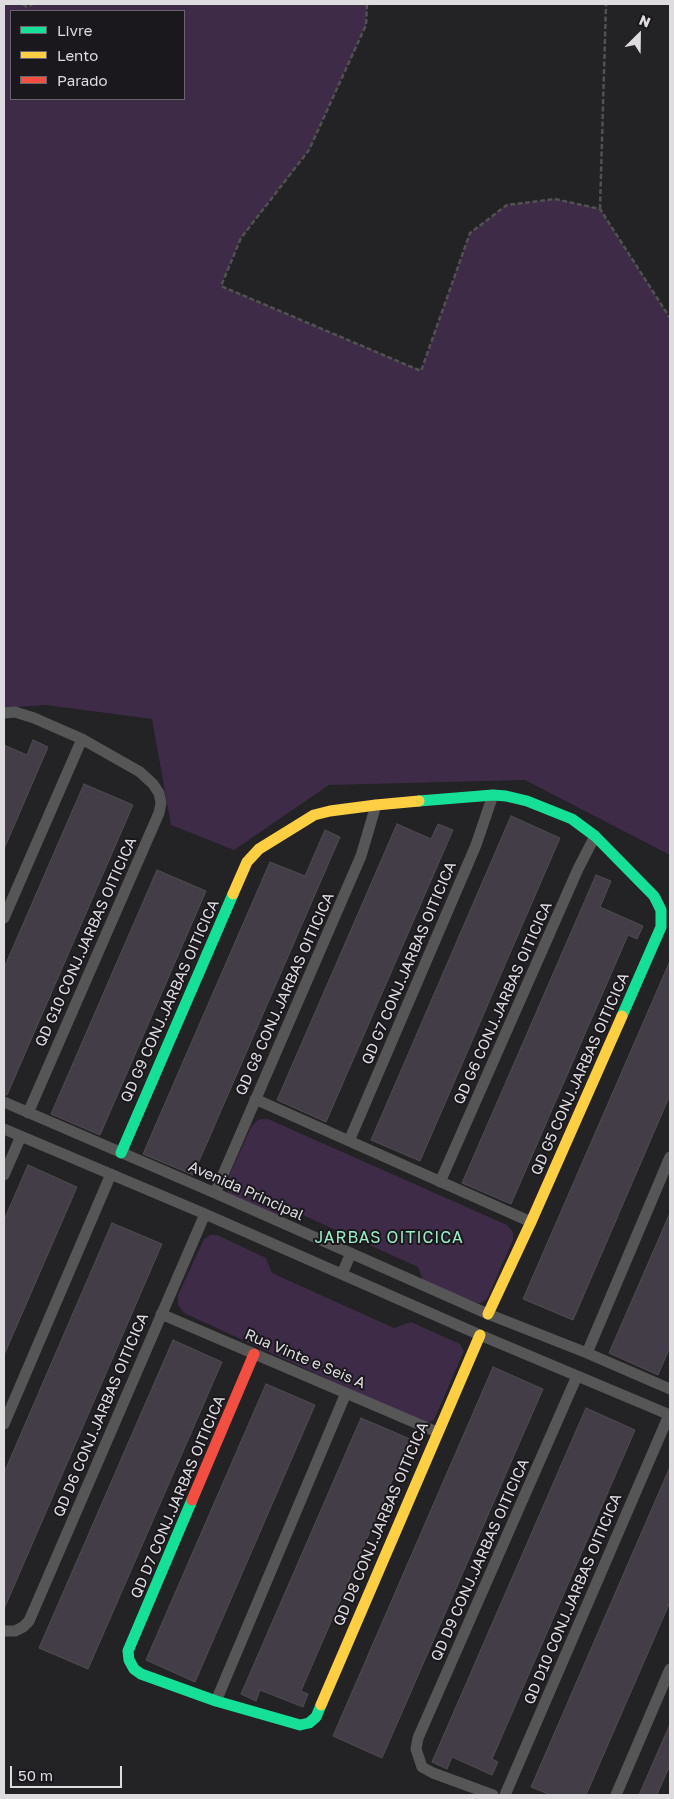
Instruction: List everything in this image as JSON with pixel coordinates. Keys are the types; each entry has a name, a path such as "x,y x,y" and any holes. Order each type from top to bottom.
{"street":[{"path":"4,713 15,712 34,718 82,739 4,918"},
{"name":"QD G10 CONJ.JARBAS OITICICA","path":"28,1113 159,813 161,803 159,793 153,784 140,772 82,739"},
{"name":"QD G5 CONJ.JARBAS OITICICA","path":"247,862 259,850 314,815 330,810 494,795 506,796 526,801 572,820 595,836 654,896 661,910 661,927 657,938 531,1222 488,1314"},
{"name":"QD G7 CONJ.JARBAS OITICICA","path":"349,1141 476,845 494,795"},
{"name":"QD G8 CONJ.JARBAS OITICICA","path":"215,1193 361,856 376,805"},
{"name":"QD G6 CONJ.JARBAS OITICICA","path":"440,1182 578,869 595,836"},
{"name":"QD G9 CONJ.JARBAS OITICICA","path":"121,1152 247,862"},
{"path":"256,1098 531,1222"},
{"name":"Avenida Principal","path":"4,1102 488,1314 587,1353 670,1389"},
{"path":"4,1128 480,1335 670,1415"},
{"path":"4,1175 21,1136"},
{"path":"587,1353 670,1157"},
{"path":"4,1424 110,1174"},
{"name":"QD D6 CONJ.JARBAS OITICICA","path":"4,1631 15,1631 29,1621 205,1214"},
{"path":"342,1274 351,1253"},
{"name":"Rua Vinte e Seis A","path":"161,1314 437,1432"},
{"name":"QD D8 CONJ.JARBAS OITICICA","path":"216,1701 300,1725 309,1723 316,1717 480,1335"},
{"name":"QD D7 CONJ.JARBAS OITICICA","path":"216,1701 141,1674 134,1669 129,1660 128,1651 254,1354"},
{"name":"QD D9 CONJ.JARBAS OITICICA","path":"493,1795 433,1773 422,1767 416,1749 418,1738 577,1376"},
{"path":"216,1701 346,1393"},
{"name":"QD D10 CONJ.JARBAS OITICICA","path":"505,1795 670,1415"},
{"path":"616,1795 670,1669"}],"path":[{"path":"23,4 28,7 33,4"},
{"path":"367,4 366,25 309,150 241,238 221,286 421,371 470,232 506,205 555,199 600,209"},
{"path":"606,4 600,209 670,318"}],"shaded area":[{"path":"4,4 23,4 28,7 33,4 367,4 366,25 309,150 241,238 221,286 421,371 470,233 507,205 555,199 600,209 670,318 670,855 525,780 329,785 234,850 171,825 152,719 46,705 4,708"},
{"path":"268,1119 507,1225 513,1232 513,1240 487,1299 477,1303 424,1283 418,1267 296,1212 281,1217 228,1193 226,1183 251,1127 258,1120"},
{"path":"210,1235 217,1235 266,1258 272,1273 394,1328 411,1322 460,1344 464,1351 434,1420 426,1423 421,1422 184,1313 178,1305 178,1295 204,1239"}],"building":[{"path":"33,740 48,747 4,849 4,745 27,755"},
{"path":"84,784 133,805 7,1095 4,1095 4,968"},
{"path":"511,816 560,838 420,1161 371,1140"},
{"path":"397,824 431,839 438,824 453,830 326,1122 277,1100"},
{"path":"325,830 340,837 193,1175 143,1154 270,862 305,876"},
{"path":"157,870 206,891 100,1135 51,1114"},
{"path":"596,875 611,881 600,907 643,926 637,939 628,935 511,1204 462,1183"},
{"path":"670,961 670,1095 573,1320 523,1299"},
{"path":"28,1165 77,1187 4,1355 4,1220"},
{"path":"670,1213 670,1347 658,1375 609,1353"},
{"path":"112,1223 162,1244 4,1609 4,1473"},
{"path":"173,1340 222,1362 88,1669 39,1648"},
{"path":"493,1367 543,1389 382,1758 333,1736"},
{"path":"266,1384 315,1405 195,1682 146,1660"},
{"path":"586,1408 635,1430 492,1759 498,1762 492,1775 452,1757 447,1769 432,1762"},
{"path":"361,1418 410,1439 301,1691 308,1694 303,1707 260,1690 256,1701 241,1694"},
{"path":"670,1467 670,1602 586,1795 551,1795 531,1787"},
{"path":"670,1724 670,1765 657,1795 639,1795"}],"traffic: fast":[{"path":"419,801 493,795 506,796 527,801 572,819 595,836 654,896 661,910 661,927 622,1016"},
{"path":"121,1153 233,894"},
{"path":"192,1500 128,1651 129,1660 134,1669 141,1674 216,1701 300,1725 309,1723 316,1717 321,1705"}],"traffic: slow":[{"path":"233,894 247,862 259,849 314,815 330,811 419,801"},
{"path":"488,1314 622,1016"},
{"path":"321,1705 480,1335"}],"traffic: jam":[{"path":"192,1500 254,1354"}],"district":[{"name":"JARBAS OITICICA","path":"389,1238"}]}
